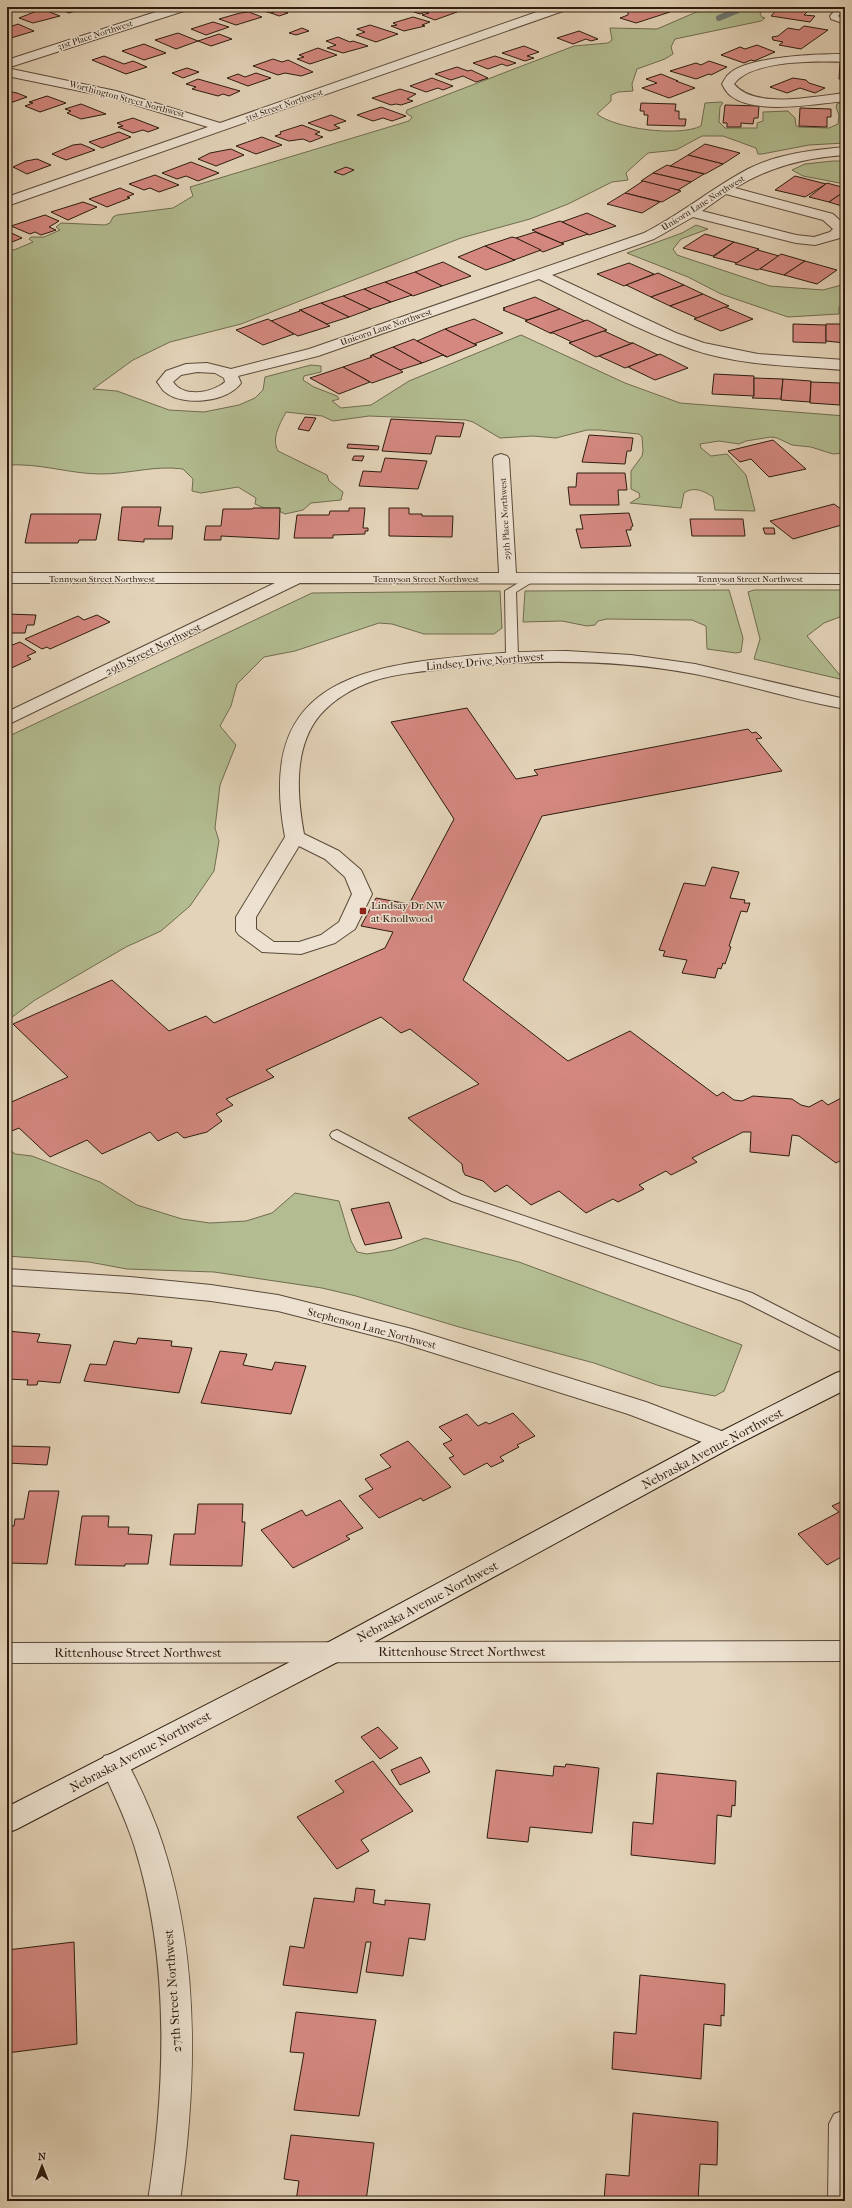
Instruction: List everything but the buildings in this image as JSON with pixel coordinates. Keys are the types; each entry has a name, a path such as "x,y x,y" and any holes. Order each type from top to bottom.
{"street":[{"name":"31st Place Northwest","path":"7,64 183,7"},
{"name":"31st Street Northwest","path":"7,202 562,7"},
{"path":"845,58 814,58 754,66 735,74 729,79 728,84 737,95 762,102 794,103 845,97"},
{"name":"Worthington Street Northwest","path":"7,72 112,94 222,127"},
{"name":"Unicorn Lane Northwest","path":"229,374 258,365 312,353 541,275 649,236 674,224 754,172 776,162 802,156 845,151"},
{"path":"691,212 796,239 815,240 835,235 841,228 828,217 725,190"},
{"path":"541,275 671,336 700,347 758,359 845,365"},
{"name":"29th Place Northwest","path":"501,459 508,579"},
{"name":"Tennyson Street Northwest","path":"7,578 845,579"},
{"name":"29th Street Northwest","path":"7,719 298,579"},
{"name":"Lindsey Drive Northwest","path":"295,837 290,814 288,784 294,749 299,731 312,713 326,698 365,677 396,670 512,657 591,657 640,661 696,670 845,704"},
{"path":"295,837 332,855 354,874 362,894 348,925 328,938 301,948 269,948 246,931 246,917 295,837"},
{"name":"Stephenson Lane Northwest","path":"7,1277 130,1285 211,1293 278,1303 410,1337 636,1408 723,1441"},
{"name":"Nebraska Avenue Northwest","path":"7,1821 114,1764 335,1651 723,1441 845,1379"},
{"name":"Rittenhouse Street Northwest","path":"7,1653 335,1651 845,1651"},
{"name":"27th Street Northwest","path":"114,1764 148,1844 165,1911 172,1958 176,2020 176,2084 172,2152 164,2201"},
{"path":"844,2201 845,2124"}],"lane":[{"path":"845,11 839,11 834,16 835,19 845,22"},
{"path":"512,657 510,591 530,579"},
{"path":"337,1135 457,1198 747,1297 845,1348"}],"green space":[{"path":"708,7 764,7 760,14 765,18 761,21 675,39 671,47 673,54 665,59 637,69 632,84 633,91 618,92 611,95 611,101 597,114 618,124 632,127 648,130 678,131 701,126 705,103 721,102 723,103 720,107 719,122 725,128 757,128 757,123 763,121 763,112 788,111 795,118 796,126 829,128 838,124 839,115 836,107 837,104 845,101 845,143 809,145 758,154 756,148 723,136 702,136 676,150 648,153 626,173 628,180 612,182 568,204 530,219 461,238 241,324 170,342 133,360 93,389 117,391 169,410 204,412 239,405 255,398 263,390 265,377 311,365 321,366 321,372 304,376 303,380 314,387 337,396 339,399 332,401 341,408 371,405 409,381 521,335 625,383 680,403 845,416 845,453 833,454 811,447 792,445 777,438 771,437 746,441 739,444 719,441 700,444 701,448 711,456 727,454 746,475 755,511 715,510 713,497 699,490 691,490 684,493 681,508 630,503 640,497 639,493 631,489 631,471 642,456 643,451 642,437 639,434 587,430 556,438 533,436 500,438 473,422 466,420 369,416 333,421 322,416 286,412 276,436 275,441 278,451 327,475 329,481 343,492 341,500 311,503 303,510 285,514 279,511 280,508 264,508 255,504 256,498 238,487 201,493 192,491 193,479 183,469 162,468 122,473 89,474 44,467 7,465 7,249 14,250 33,242 29,239 31,237 44,237 60,230 56,227 61,223 105,225 110,223 113,217 117,215 173,208 193,196 190,187 409,121 412,117 406,113 407,110 574,46 608,43 612,40 610,28 657,29"},
{"path":"845,161 845,184 803,176 792,170 805,164"},
{"path":"696,225 708,229 681,239 673,249 677,255 770,286 823,290 845,284 845,306 839,307 839,314 788,317 721,294 688,277 627,253 682,233"},
{"path":"729,590 743,638 741,652 736,653 707,649 706,626 692,620 607,619 598,621 595,625 587,626 562,621 523,622 525,591"},
{"path":"754,590 845,590 845,615 824,623 807,636 844,680 754,659 760,639 748,592"},
{"path":"500,591 502,628 494,634 424,634 392,624 379,623 295,651 264,657 237,684 231,706 220,726 236,745 220,785 215,828 219,841 214,871 190,906 161,931 126,947 35,1000 7,1021 7,737 312,593"},
{"path":"7,1147 15,1154 32,1156 100,1182 137,1205 182,1219 210,1223 246,1221 272,1213 295,1193 339,1201 351,1241 357,1252 367,1254 393,1250 425,1238 519,1262 742,1345 724,1391 715,1396 660,1386 594,1363 459,1327 356,1296 322,1288 214,1272 127,1269 89,1262 7,1256"}],"waterway":[{"path":"719,18 736,11 735,7"}],"place":[{"name":"Lindsay Dr NW at Knollwood","path":"363,911"}]}
